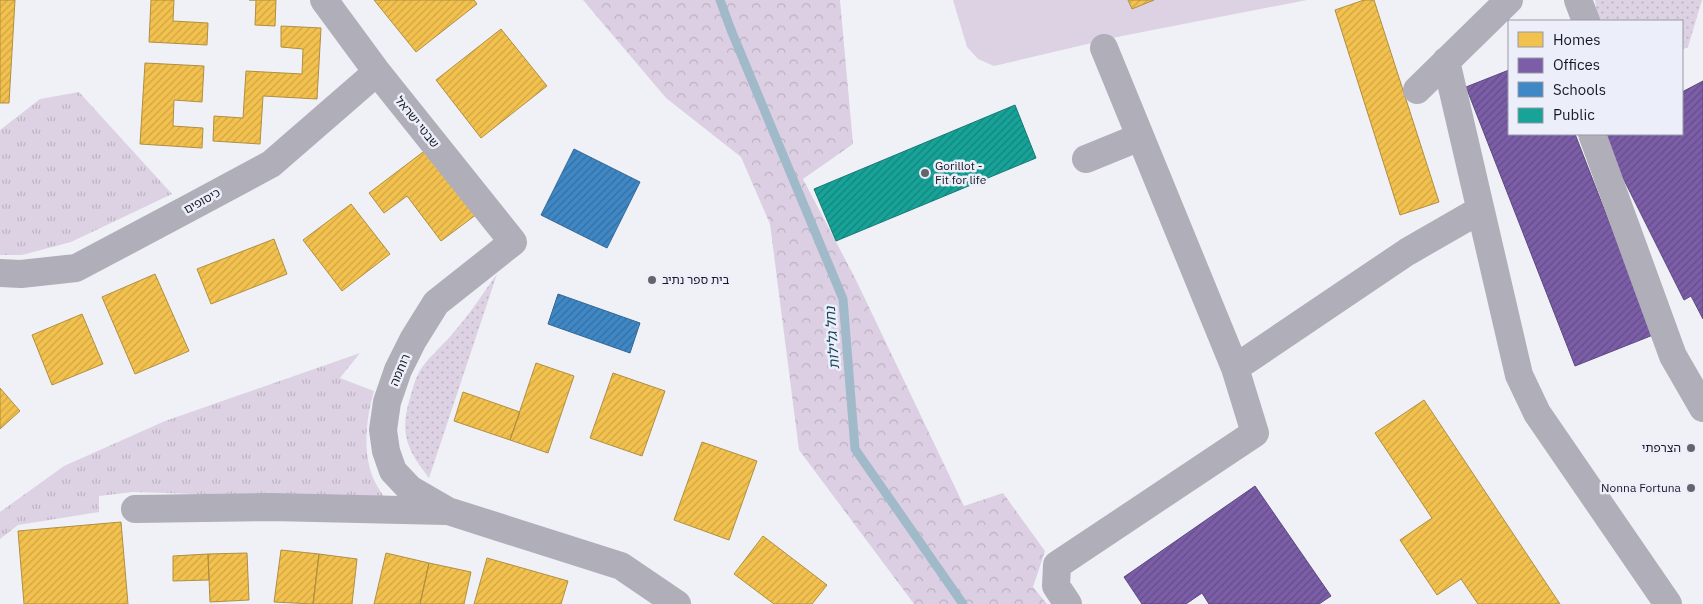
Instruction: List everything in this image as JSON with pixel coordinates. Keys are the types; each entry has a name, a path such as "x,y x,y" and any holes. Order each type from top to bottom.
{"street":[{"name":"שבטי ישראל","path":"324,0 377,72 513,242"},
{"path":"1578,0 1586,20"},
{"path":"1416,90 1446,61 1494,6"},
{"path":"1068,604 1056,586 1057,565 1255,433 1235,368 1104,48"},
{"path":"1446,61 1519,375 1537,413 1668,604"},
{"name":"כיסופים","path":"0,273 21,274 76,268 191,207 270,164 377,72"},
{"path":"1592,135 1674,356 1703,408"},
{"path":"1086,159 1140,137"},
{"path":"1235,368 1407,252 1480,210"},
{"name":"רוחמה","path":"513,242 436,302 413,340 398,370 387,402 383,430 386,451 393,471 410,489 448,512 621,566 677,604"},
{"name":"רוחמה","path":"135,509 271,506 448,512"}],"green space":[{"path":"583,0 840,0 853,144 803,179 856,280 964,506 1003,493 1045,551 1033,587 1047,604 914,604 799,450 770,224 741,157 666,98"},
{"path":"953,0 1307,0 1122,36 994,66 978,59 967,47"},
{"path":"1595,0 1702,0 1688,47 1683,50 1683,20 1598,20"},
{"path":"79,92 172,194 71,242 22,255 0,255 0,130 40,99"},
{"path":"497,274 429,478 410,450 405,431 407,410 418,373 430,357 460,325"},
{"path":"360,353 340,378 374,391 367,424 368,458 374,480 386,500 133,492 99,496 99,512 18,525 0,539 0,512 64,466 165,421"}],"building: Homes":[{"path":"0,0 15,0 9,103 0,103"},
{"path":"151,0 174,0 173,21 208,23 207,45 149,42"},
{"path":"256,0 276,0 275,26 255,25"},
{"path":"374,0 474,0 477,4 416,52"},
{"path":"1128,0 1154,0 1132,9"},
{"path":"1364,0 1374,0 1439,202 1400,215 1335,10"},
{"path":"281,26 321,28 317,99 263,96 260,144 213,141 214,116 243,118 246,71 302,74 303,49 281,47"},
{"path":"501,29 547,86 481,138 436,80"},
{"path":"145,63 204,66 202,102 174,100 173,126 203,128 202,148 140,144"},
{"path":"427,149 477,214 441,241 407,196 384,213 369,193"},
{"path":"351,204 390,254 342,291 303,240"},
{"path":"274,239 287,274 211,304 197,269"},
{"path":"155,274 189,351 135,374 102,297"},
{"path":"82,314 103,364 52,385 32,335"},
{"path":"536,363 574,376 548,453 510,440"},
{"path":"613,373 665,391 642,456 590,438"},
{"path":"0,388 20,411 0,429"},
{"path":"463,392 520,412 510,440 454,421"},
{"path":"1424,400 1560,604 1478,604 1461,579 1437,595 1400,540 1432,518 1375,433"},
{"path":"702,442 757,461 729,540 674,520"},
{"path":"121,522 128,604 24,604 18,531"},
{"path":"763,536 827,585 812,604 774,604 734,574"},
{"path":"281,550 319,554 313,604 274,602"},
{"path":"247,553 249,600 210,602 208,554"},
{"path":"386,553 429,563 420,604 374,604"},
{"path":"208,554 209,580 173,581 173,556"},
{"path":"319,554 357,559 352,604 313,604"},
{"path":"487,558 568,581 561,604 474,604"},
{"path":"429,563 471,572 464,604 420,604"}],"building: Offices":[{"path":"1508,70 1508,135 1575,135 1653,335 1575,366 1466,87"},
{"path":"1703,81 1703,319 1691,296 1684,300 1602,135 1683,135 1683,91"},
{"path":"1255,486 1331,596 1319,604 1209,604 1202,593 1186,604 1142,604 1124,577"}],"building: Schools":[{"path":"574,149 640,182 607,248 541,215"},
{"path":"558,294 640,323 630,353 548,324"}],"building: Public":[{"name":"Gorillot - Fit for life","path":"1015,105 1036,158 836,241 814,189"}],"waterway":[{"name":"נחל גלילות","path":"720,0 843,299 855,449 963,604"}],"place":[{"name":"Gorillot - Fit for life","path":"925,173"},
{"name":"בית ספר נתיב","path":"652,280"},
{"name":"הצרפתי","path":"1691,448"},
{"name":"Nonna Fortuna","path":"1691,488"}]}
